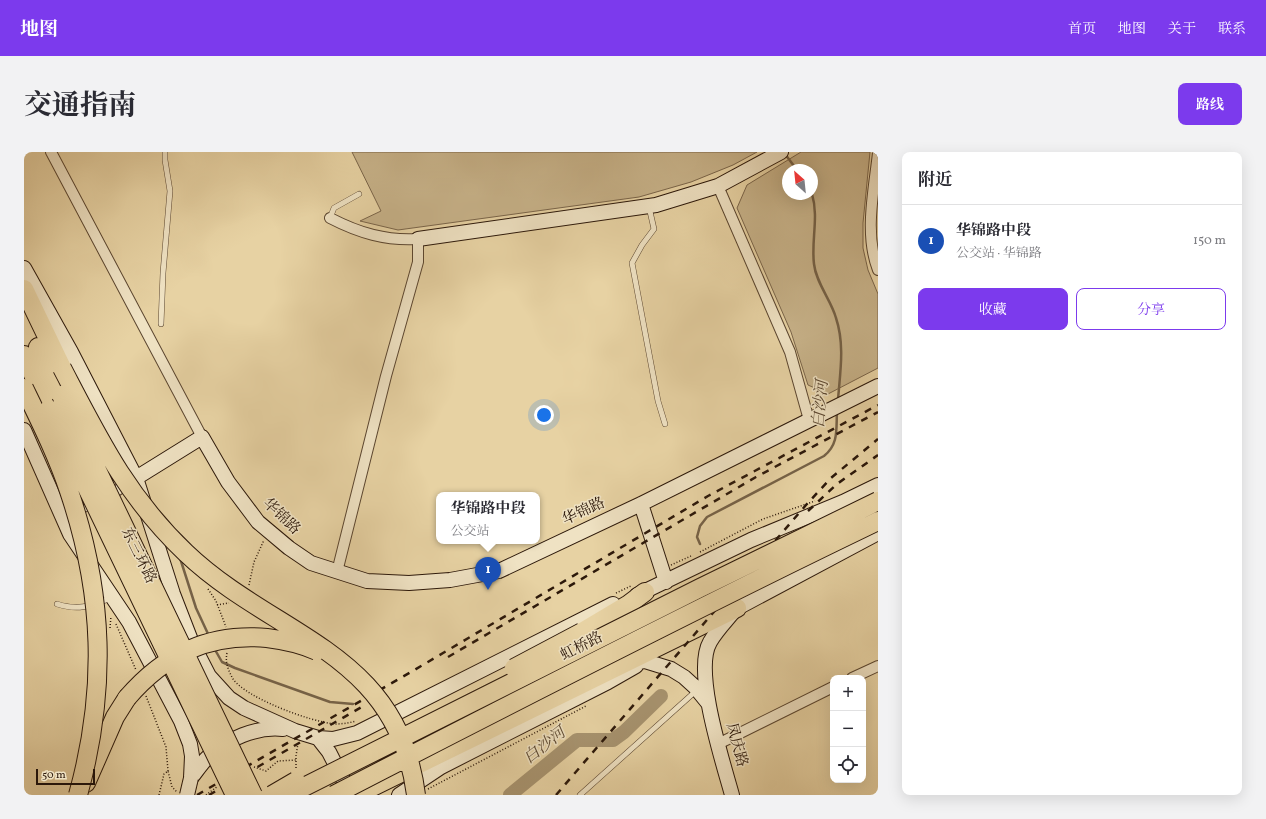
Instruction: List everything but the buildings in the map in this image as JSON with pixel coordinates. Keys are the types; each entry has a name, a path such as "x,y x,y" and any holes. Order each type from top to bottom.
{"highway":[{"path":"24,289 99,440 125,483 150,516 168,536 206,570 267,612 319,644 360,678 381,702 402,738 411,765 416,795"},
{"name":"东三环路","path":"24,316 252,795"},
{"name":"东三环路","path":"24,355 235,795"},
{"path":"24,388 69,490 87,555 94,595 98,629 97,696 90,750 80,795"},
{"name":"虹桥路","path":"288,795 693,591 878,501"},
{"name":"虹桥路","path":"334,795 721,597 878,521"},
{"path":"272,795 358,746 458,697 582,632 629,604 641,587"},
{"path":"356,795 446,753 606,671 736,608"},
{"path":"80,795 108,730 127,698 141,682 158,667 174,656 195,647 215,640 236,638 274,639 314,650 334,660 360,678"}],"main road":[{"path":"418,238 648,206 688,196 718,186 777,155"},
{"path":"24,268 74,359 136,478 173,594 192,644 208,676 229,698 244,708 297,737"},
{"name":"华锦路","path":"202,437 228,482 258,522 289,548 311,563 368,581 409,583 450,580 499,570 641,504 878,386"},
{"path":"24,430 61,516 81,553 113,598 149,657 186,733 192,756 191,778"},
{"path":"136,478 202,437"},
{"path":"182,793 206,758 238,737 268,729 297,737 333,739 357,733 613,604 641,587 666,582 751,540 843,502 878,485"},
{"path":"641,504 666,582"},
{"path":"399,795 441,767 608,682 736,608 878,533"},
{"path":"708,703 705,656 710,642 736,608"},
{"path":"606,671 644,661 684,676 708,703"},
{"name":"凤庆路","path":"708,703 732,795"},
{"path":"318,738 329,752 351,795"}],"street":[{"path":"51,152 202,437"},
{"path":"878,153 871,235 872,250 878,270"},
{"path":"718,186 790,352 809,420"},
{"path":"330,218 363,234 382,238 418,238 418,262 386,376 337,572"},
{"path":"61,516 115,492 136,478"},
{"path":"858,675 878,666"},
{"path":"718,744 830,688"}],"lane":[{"path":"161,324 163,273 170,191 165,152"},
{"path":"330,218 334,208 359,194"},
{"path":"648,206 654,229 642,245 632,263 658,401 665,424"},
{"path":"57,604 68,608 80,609 113,598"},
{"path":"580,795 698,690"}],"path":[{"path":"662,569 696,554 763,519 821,500"},
{"path":"610,596 641,587"},
{"path":"226,661 233,679 245,690 262,700 306,717 334,724 346,724 359,720"},
{"path":"305,721 306,717"},
{"path":"296,760 297,737"},
{"path":"159,795 164,774 168,771 172,788 182,793"}],"shaded area":[{"path":"352,152 757,152 733,165 691,182 639,197 398,230 360,221 381,211"},
{"path":"801,152 870,152 863,223 863,248 868,270 878,294 878,368 828,394 808,385 791,332 737,208 747,185"}],"waterway":[{"name":"白沙河","path":"785,154 792,164"},
{"name":"白沙河","path":"813,200 815,220 813,255 815,271 834,311 839,328 841,359 838,400"},
{"name":"白沙河","path":"700,544 697,537 700,526 707,517 824,456 829,451 836,436 837,411"},
{"path":"180,558 196,608 209,636"},
{"path":"214,648 222,662 235,668 330,702 353,704"},
{"name":"白沙河","path":"510,795 577,740 613,740 624,732 661,696"}],"railway":[{"path":"197,795 411,672 708,496 878,405"},
{"path":"448,657 756,477 878,412"},
{"path":"556,795 806,505 831,478 878,439"},
{"path":"808,511 837,484 878,455"},
{"path":"209,795 365,705"}],"place":[{"name":"华锦路中段","path":"488,590"}]}
